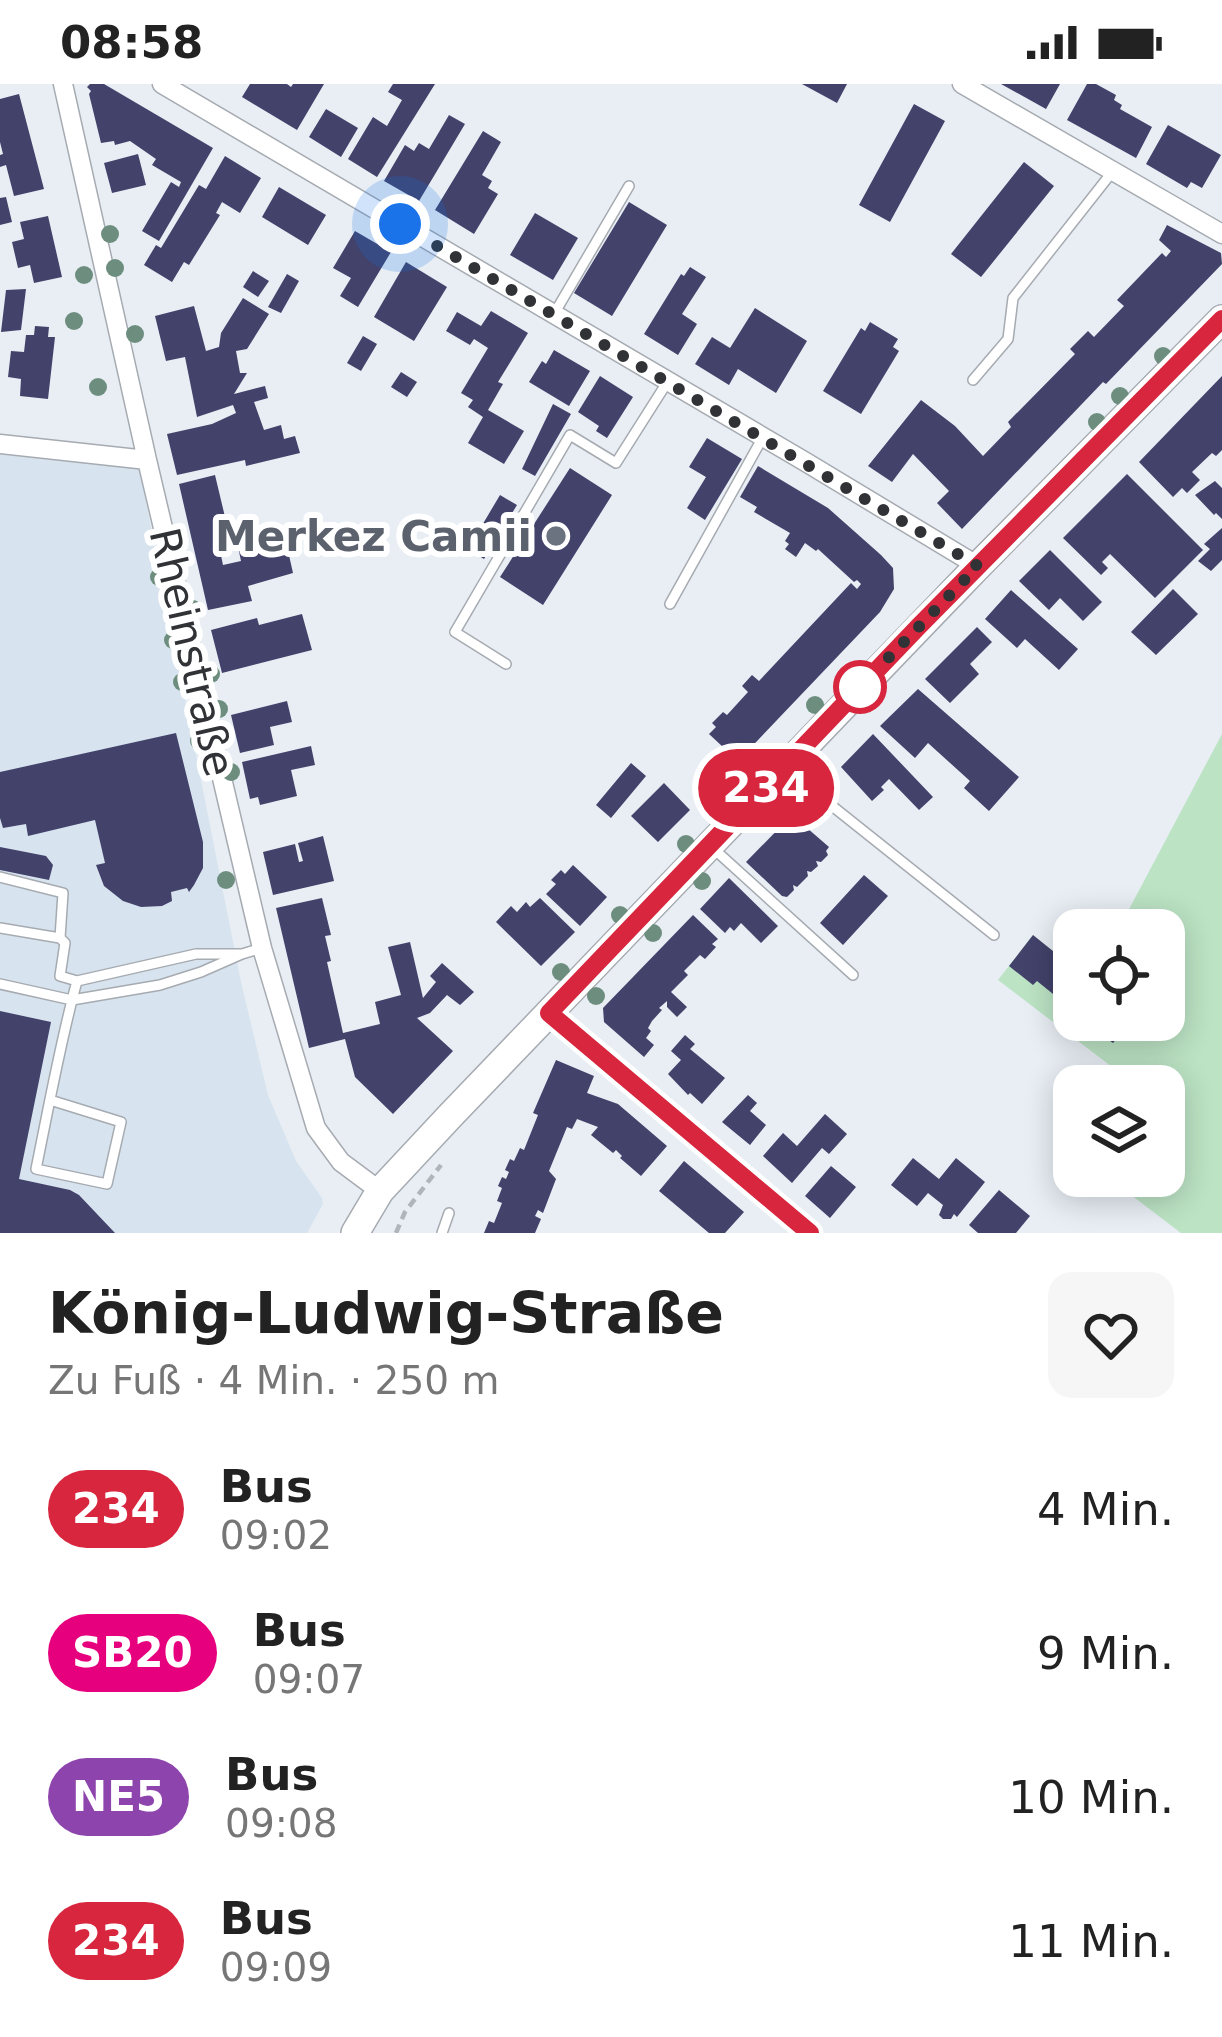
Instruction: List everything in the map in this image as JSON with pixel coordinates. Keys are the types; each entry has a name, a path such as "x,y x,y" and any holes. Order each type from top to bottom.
{"main road":[{"path":"355,1233 380,1191 978,566 1222,319"}],"street":[{"name":"Rheinstraße","path":"63,84 252,951 316,1128 340,1162 380,1191"},
{"path":"162,84 978,566"},
{"path":"962,84 1222,234"},
{"path":"0,444 147,460"},
{"path":"549,1013 811,1233"}],"lane":[{"path":"973,380 1008,339 1013,298 1113,171"},
{"path":"554,314 629,186"},
{"path":"506,664 455,632 570,435 616,463 668,380"},
{"path":"670,604 764,437"},
{"path":"785,769 994,935"},
{"path":"710,846 853,975"},
{"path":"0,877 64,893 60,938"},
{"path":"0,928 60,938 65,943 60,976 77,981 196,954 252,951"},
{"path":"0,984 72,1000 160,985 252,951"},
{"path":"50,1100 121,1122 107,1184 36,1169 50,1100 77,981"},
{"path":"442,1233 449,1213"}],"path":[{"path":"396,1233 405,1212 451,1152"}],"shaded area":[{"path":"0,444 139,467 241,982 268,1095 296,1161 322,1198 307,1233 0,1233"}],"green space":[{"path":"1222,734 1222,1233 1181,1233 1134,1197 1185,1197 1185,1065 1109,1065 1078,1041 1185,1041 1185,909 1129,909"},
{"path":"1033,935 1053,951 1053,1022 998,980"}],"building":[{"path":"90,84 104,84 213,148 159,241 142,231 171,182 179,187 181,182 152,165 156,159 130,141 101,143"},
{"path":"250,84 324,84 297,130 242,97"},
{"path":"393,84 435,84 377,177 348,159 373,117 387,126 402,100 388,92"},
{"path":"802,84 847,84 837,103"},
{"path":"1001,84 1060,84 1046,109"},
{"path":"1087,84 1116,95 1120,109 1152,127 1136,158 1067,120"},
{"path":"19,94 44,189 14,196 6,165 0,167 0,99"},
{"path":"914,104 945,121 890,222 859,205"},
{"path":"326,109 358,128 341,157 309,137"},
{"path":"449,115 465,124 419,201 384,181 405,145 414,151 419,143 429,149"},
{"path":"1168,125 1221,155 1202,188 1191,182 1187,188 1146,164"},
{"path":"483,131 501,142 482,175 492,181 488,188 498,194 474,234 435,210"},
{"path":"138,154 146,185 112,193 104,163"},
{"path":"225,156 261,178 240,213 222,202 216,213 220,215 189,265 184,262 172,282 144,265 156,245 161,248 199,185 206,189"},
{"path":"1024,162 1054,186 981,277 951,254"},
{"path":"279,187 326,215 308,245 262,217"},
{"path":"6,197 12,222 0,225 0,198"},
{"path":"629,202 667,225 612,316 574,293"},
{"path":"535,213 578,238 553,280 510,255"},
{"path":"48,216 62,277 34,283 30,265 18,268 12,242 24,239 20,222"},
{"path":"1167,225 1221,253 1222,264 962,529 937,503 949,491 913,454 892,482 868,466 921,400 983,456 1011,427 1008,422 1075,354 1070,349 1088,331 1094,337 1124,306 1117,300 1162,253 1166,257 1171,251 1159,240"},
{"path":"355,231 391,252 358,307 340,296 351,278 333,268"},
{"path":"406,262 447,287 414,341 374,317"},
{"path":"690,267 706,277 682,314 697,324 678,355 644,334"},
{"path":"253,271 269,281 258,297 243,287"},
{"path":"287,274 299,281 281,313 268,307"},
{"path":"26,289 21,330 1,332 6,290"},
{"path":"243,298 269,314 247,349 236,351 240,373 247,373 234,394 265,386 268,398 254,402 264,430 281,425 284,439 295,436 300,453 177,475 167,434 236,413 233,405 197,417 185,357 166,361 155,316 194,306 206,351 219,347 221,333"},
{"path":"755,308 807,341 776,393 738,369 729,385 695,364 712,337 730,348"},
{"path":"491,311 528,333 498,382 503,384 488,410 524,431 504,464 468,443 483,417 468,407 473,400 461,393 488,348 474,339 470,345 446,331 457,312 481,326"},
{"path":"870,322 898,339 893,347 899,351 861,414 823,391 861,328 865,331"},
{"path":"35,326 49,327 48,337 55,337 48,399 20,396 21,379 8,377 11,351 24,352 26,335 34,335"},
{"path":"363,336 377,344 361,371 347,363"},
{"path":"554,350 590,371 569,406 529,382"},
{"path":"401,372 417,382 407,397 391,387"},
{"path":"600,376 633,397 607,438 578,412"},
{"path":"1222,376 1222,450 1192,472 1200,480 1187,493 1182,488 1173,497 1139,462"},
{"path":"553,404 571,414 535,476 522,469"},
{"path":"707,438 742,459 705,520 687,508 706,477 689,467"},
{"path":"758,466 828,508 881,555 893,568 894,589 880,612 738,761 709,734 716,727 712,723 723,712 727,715 748,692 742,686 752,675 759,681 851,583 857,589 861,584 805,543 796,557 785,549 790,533 754,512 757,507 740,497"},
{"name":"Merkez Camii","path":"570,468 612,495 543,605 500,577"},
{"path":"1127,474 1203,550 1155,598 1110,554 1102,562 1108,568 1101,575 1063,538"},
{"path":"215,475 231,542 219,546 223,565 241,561 237,542 278,533 280,543 286,542 293,573 248,586 252,601 208,610 179,484"},
{"path":"1215,481 1222,488 1222,519 1195,495"},
{"path":"500,495 517,505 484,559 468,549"},
{"path":"1222,528 1222,560 1211,571 1198,561 1210,549 1204,544"},
{"path":"1050,550 1102,602 1083,621 1060,598 1049,610 1019,581"},
{"path":"1173,589 1198,614 1156,655 1131,632"},
{"path":"1011,590 1078,649 1059,670 1025,639 1017,648 985,619"},
{"path":"302,614 312,650 222,673 211,630 257,618 259,625"},
{"path":"977,627 992,642 970,664 979,674 950,703 925,679"},
{"path":"918,689 1019,777 989,811 964,788 970,781 928,743 915,758 880,726"},
{"path":"287,701 292,722 270,727 274,745 240,753 231,715"},
{"path":"176,733 203,842 203,868 189,892 187,888 171,892 172,901 162,906 141,907 123,901 104,886 96,865 105,863 95,820 28,836 26,824 3,828 0,772"},
{"path":"873,734 933,797 919,810 889,779 872,801 841,767"},
{"path":"311,746 315,765 291,770 297,796 260,805 258,797 250,799 242,762"},
{"path":"631,763 646,776 611,818 596,805"},
{"path":"664,783 690,810 658,842 631,816"},
{"path":"792,815 829,847 828,855 816,861 818,866 807,871 797,887 793,885 787,897 746,862"},
{"path":"323,836 334,881 273,895 263,852 295,844 299,862 303,861 298,843"},
{"path":"0,847 46,856 53,865 49,880 0,870"},
{"path":"573,865 607,897 580,926 546,894 556,884 551,880"},
{"path":"864,875 888,896 843,945 820,923"},
{"path":"729,878 778,926 761,943 741,923 725,933 700,909"},
{"path":"322,898 331,935 325,936 331,961 327,962 343,1033 380,1024 375,1002 401,995 388,947 410,942 423,998 436,982 430,976 442,963 474,992 460,1005 447,995 430,1013 417,1018 453,1051 393,1114 355,1077 345,1039 309,1048 276,908"},
{"path":"540,898 575,932 541,966 496,922 511,906 517,912 526,902 530,907"},
{"path":"693,915 718,939 712,944 716,947 684,971 688,975 671,992 687,1007 677,1017 667,1001 659,1008 646,1038 654,1045 644,1057 604,1022 603,1008"},
{"path":"1033,935 1053,951 1053,994 1037,981 1033,985 1009,966"},
{"path":"0,1011 51,1022 19,1179 79,1195 115,1233 0,1233"},
{"path":"685,1035 695,1044 690,1049 725,1078 702,1104 668,1074 681,1060 671,1051"},
{"path":"556,1060 594,1076 587,1093 618,1104 667,1146 641,1176 616,1150 613,1153 591,1135 598,1127 577,1119 572,1129 567,1127 549,1171 556,1179 543,1213 538,1210 535,1216 541,1219 535,1233 484,1233 489,1221 494,1223 502,1203 497,1201 502,1188 498,1186 502,1177 506,1179 510,1159 514,1161 520,1148 524,1150 538,1115 533,1113"},
{"path":"748,1095 757,1103 750,1111 766,1125 750,1145 722,1122"},
{"path":"825,1114 847,1134 829,1154 822,1148 792,1183 763,1156 783,1133 797,1146"},
{"path":"913,1158 939,1179 956,1158 985,1182 957,1217 943,1219 939,1215 943,1205 928,1193 917,1206 891,1185"},
{"path":"684,1161 744,1212 725,1233 709,1233 659,1191"},
{"path":"831,1166 856,1187 830,1218 805,1196"},
{"path":"999,1190 1030,1216 1016,1233 978,1233 969,1225"}],"bus line":[{"name":"234","path":"810,1233 549,1013 919,626 1222,319"}],"place":[{"name":"Merkez Camii","path":"556,536"}],"route":[{"path":"400,224 978,566 860,687"}]}
